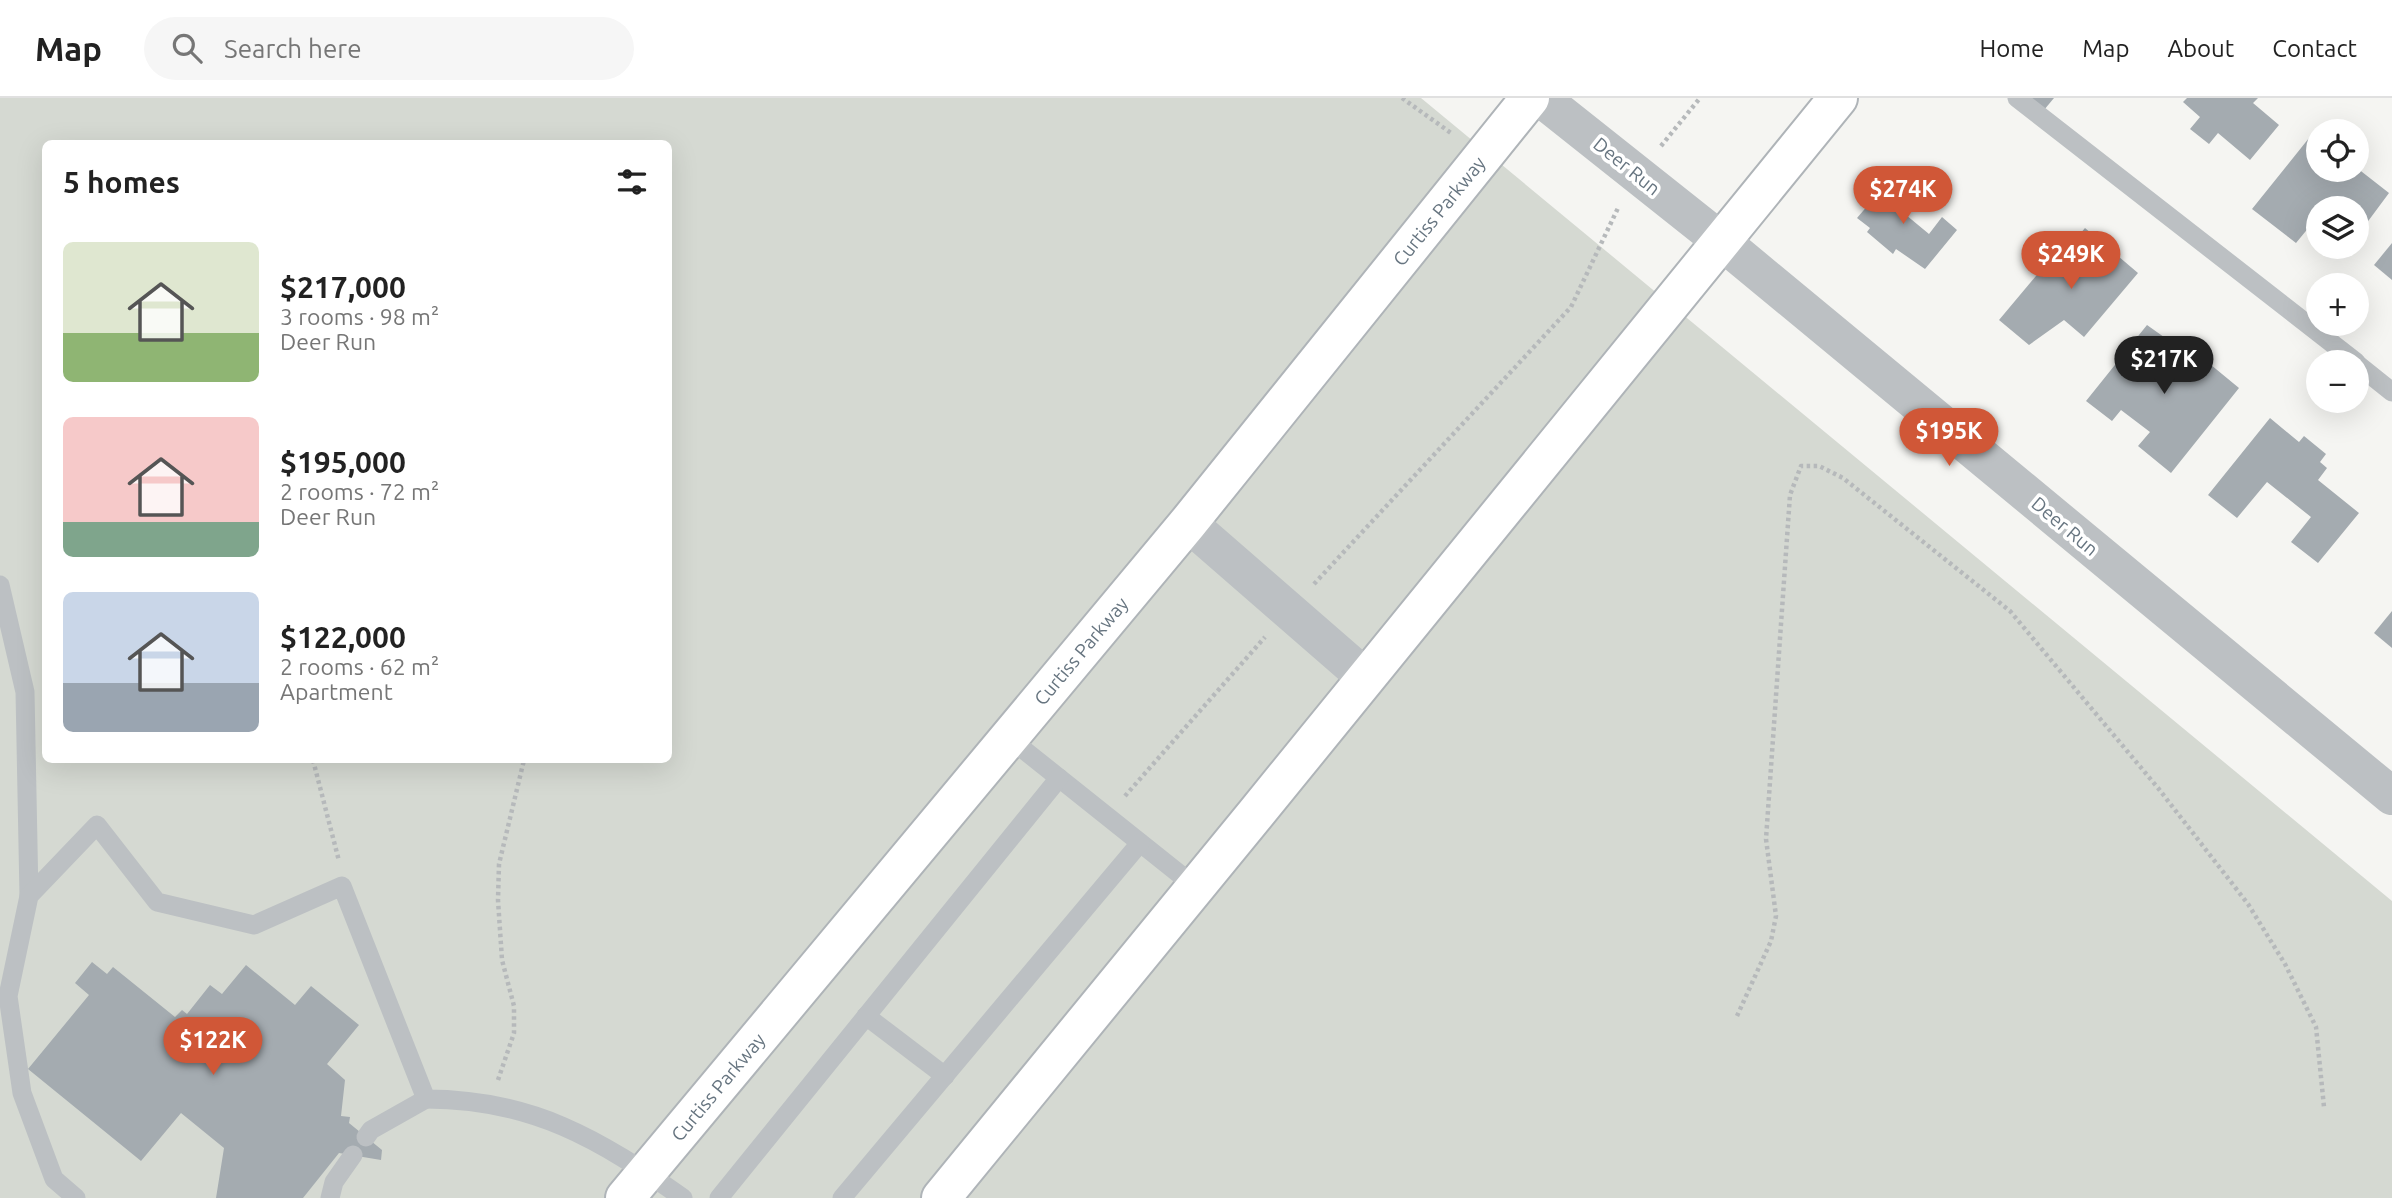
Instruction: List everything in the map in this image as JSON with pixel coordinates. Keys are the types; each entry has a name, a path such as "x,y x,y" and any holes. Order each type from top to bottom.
{"main road":[{"name":"Curtiss Parkway","path":"636,1185 1188,523 1530,98"},
{"path":"941,1198 1197,888 1364,677 1838,98"}],"street":[{"name":"Deer Run","path":"1541,98 1721,241 2392,796"},
{"path":"1188,523 1364,677"}],"lane":[{"path":"2017,98 2339,350"},
{"path":"2369,373 2392,392"},
{"path":"0,585 24,692 29,896 8,996 22,1093 54,1179 76,1198"},
{"path":"1009,738 1197,888"},
{"path":"719,1198 1059,778"},
{"path":"29,896 97,825 157,902 254,925 342,886 426,1099"},
{"path":"842,1198 1140,843"},
{"path":"866,1016 945,1076"},
{"path":"366,1137 371,1130 426,1099 489,1102 576,1130 636,1185 683,1198"},
{"path":"330,1198 334,1182 353,1155"}],"path":[{"path":"1402,98 1451,133"},
{"path":"1659,148 1700,98"},
{"path":"1308,590 1571,307 1622,201"},
{"path":"1737,1016 1771,940 1776,915 1766,839 1790,495 1801,466 1819,466 1843,478 2010,611 2158,788 2248,904 2285,964 2316,1027 2323,1107"},
{"path":"1108,817 1270,631"},
{"path":"314,763 340,865 342,886"},
{"path":"489,1102 514,1033 514,1006 502,960 499,864 523,763"}],"shaded area":[{"path":"0,98 1421,98 2392,901 2392,1198 0,1198"}],"building":[{"path":"2030,98 2054,98 2044,110"},
{"path":"2187,98 2258,98 2253,103 2279,125 2250,160 2218,133 2209,144 2190,129 2200,117 2183,102"},
{"path":"2306,142 2306,182 2369,182 2369,177 2389,193 2369,220 2369,196 2306,196 2306,231 2296,243 2252,209"},
{"path":"1888,176 1911,196 1900,210 1929,234 1942,217 1957,230 1925,269 1896,249 1893,254 1867,232 1870,228 1857,218 1881,190 1878,188"},
{"path":"2085,228 2138,273 2084,337 2064,320 2029,345 1999,320 2041,270 2046,274"},
{"path":"2392,243 2392,280 2374,265"},
{"path":"2147,325 2202,364 2205,360 2239,388 2171,473 2138,446 2150,432 2121,410 2112,421 2086,401"},
{"path":"2270,418 2299,442 2304,436 2326,454 2320,462 2327,468 2318,480 2359,513 2318,563 2291,542 2311,517 2267,482 2237,518 2208,495"},
{"path":"2392,611 2392,648 2374,633"},
{"path":"92,962 107,974 113,967 175,1017 182,1010 187,1014 210,985 222,994 246,965 295,1005 311,986 359,1025 327,1064 345,1080 341,1116 350,1117 349,1123 382,1150 381,1160 339,1153 303,1198 216,1198 224,1148 181,1113 141,1161 28,1069 89,995 75,983"}]}
